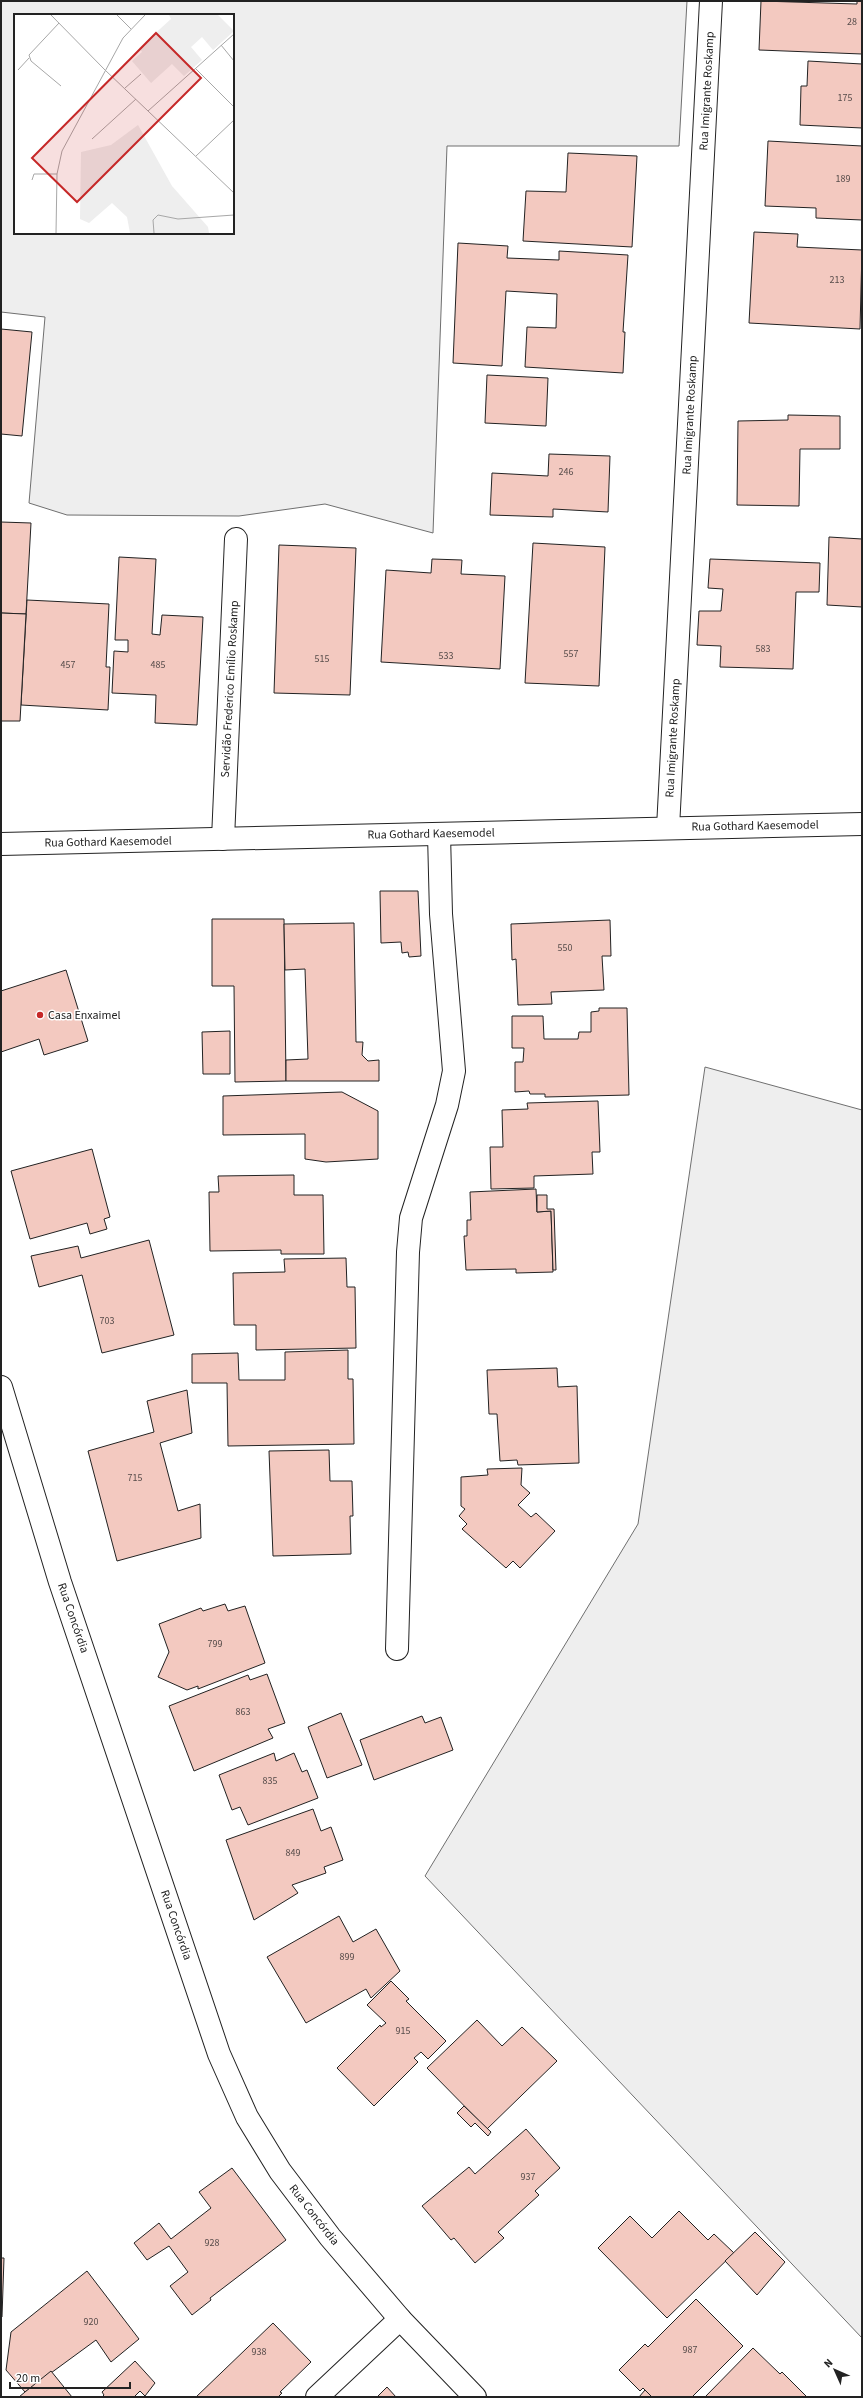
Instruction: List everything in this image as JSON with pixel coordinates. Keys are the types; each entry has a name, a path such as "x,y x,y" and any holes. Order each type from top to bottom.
{"street":[{"name":"Rua Imigrante Roskamp","path":"668,828 711,1"},
{"name":"Servidão Frederico Emílio Roskamp","path":"223,839 236,539"},
{"name":"Rua Gothard Kaesemodel","path":"1,844 862,824"},
{"path":"397,1649 408,1252 411,1218 447,1105 454,1070 441,914 439,834"},
{"name":"Rua Concórdia","path":"1,1386 60,1582 219,2054 247,2117 280,2171 330,2237 400,2319 474,2397"},
{"path":"317,2397 400,2319"}],"shaded area":[{"path":"1,1 687,1 679,146 447,146 433,533 325,504 239,516 67,515 29,503 45,317 1,312"},
{"path":"705,1067 862,1110 862,2338 425,1876 638,1524"}],"building":[{"path":"761,1 857,4 857,1 862,1 862,54 759,50"},
{"path":"808,61 862,64 862,128 800,125 801,86 807,86"},
{"path":"768,141 862,146 862,220 816,218 816,208 765,206"},
{"path":"568,153 637,156 632,247 523,241 526,191 566,192"},
{"path":"754,232 798,234 797,247 862,250 860,329 749,323"},
{"path":"458,243 508,246 507,258 559,260 559,251 628,255 623,332 625,332 623,373 525,367 527,327 556,328 557,294 506,291 502,366 453,363"},
{"path":"1,329 32,332 22,436 1,434"},
{"path":"487,375 548,378 546,426 485,423"},
{"path":"788,415 840,416 840,449 800,449 799,506 737,505 738,421 788,420"},
{"path":"549,454 610,456 608,512 553,509 553,517 490,515 492,473 548,476"},
{"path":"1,522 31,523 26,614 1,613"},
{"path":"829,537 862,539 862,607 827,605"},
{"path":"533,543 605,547 599,686 525,683"},
{"path":"279,545 356,548 350,695 274,693"},
{"path":"119,557 156,559 152,634 160,635 162,615 203,617 197,725 155,723 156,695 112,693 114,651 128,652 128,640 115,640"},
{"path":"432,559 462,560 461,574 505,576 500,669 381,662 386,570 431,573"},
{"path":"710,559 820,563 819,592 796,592 793,669 720,667 721,646 697,645 699,611 721,611 723,589 708,588"},
{"path":"27,600 109,604 106,667 110,667 108,710 21,705"},
{"path":"1,613 26,614 20,721 1,721"},
{"path":"380,891 418,891 421,956 409,957 408,952 402,953 401,942 381,943"},
{"path":"212,919 284,919 286,1081 235,1082 234,986 212,986"},
{"path":"610,920 611,956 602,956 604,990 551,992 552,1004 518,1005 516,959 512,960 511,924"},
{"path":"354,923 356,1042 363,1042 362,1055 368,1061 379,1060 379,1081 286,1081 286,1060 308,1059 305,969 285,970 284,924"},
{"name":"Casa Enxaimel","path":"66,970 88,1041 44,1055 39,1039 1,1052 1,991"},
{"path":"599,1008 627,1008 629,1095 545,1097 545,1094 530,1094 529,1091 515,1092 515,1062 523,1062 524,1048 512,1048 512,1016 543,1016 544,1039 578,1039 579,1032 591,1032 591,1012 599,1011"},
{"path":"230,1031 230,1074 203,1074 202,1032"},
{"path":"342,1092 378,1111 378,1159 326,1162 305,1159 305,1134 223,1135 223,1096"},
{"path":"598,1101 600,1152 592,1152 593,1174 534,1176 534,1188 491,1189 490,1147 503,1147 502,1110 528,1109 527,1103"},
{"path":"92,1149 110,1217 104,1219 107,1229 90,1234 87,1223 30,1239 11,1171"},
{"path":"294,1175 294,1195 323,1195 324,1254 281,1254 281,1250 210,1251 209,1192 219,1192 218,1176"},
{"path":"536,1189 537,1212 551,1211 553,1272 516,1273 516,1269 466,1270 464,1236 467,1236 467,1220 471,1220 470,1192"},
{"path":"537,1195 547,1195 547,1209 554,1209 556,1270 553,1270 551,1211 537,1212"},
{"path":"149,1240 174,1335 102,1353 82,1275 39,1287 31,1256 78,1246 81,1258"},
{"path":"346,1258 347,1287 355,1287 356,1348 256,1350 256,1325 234,1325 233,1273 285,1272 284,1259"},
{"path":"348,1350 348,1379 353,1379 354,1444 228,1446 227,1383 192,1383 192,1354 238,1353 239,1380 285,1380 285,1352"},
{"path":"557,1368 558,1387 577,1386 579,1463 518,1465 517,1460 500,1461 497,1414 489,1414 487,1370"},
{"path":"187,1390 192,1433 160,1443 178,1511 200,1504 201,1538 117,1561 88,1451 154,1432 147,1401"},
{"path":"329,1450 330,1481 352,1481 353,1516 350,1516 351,1554 273,1556 269,1451"},
{"path":"522,1468 521,1485 530,1493 518,1505 531,1517 536,1513 555,1531 520,1568 513,1561 506,1568 462,1529 467,1524 459,1516 465,1509 461,1506 461,1477 488,1475 487,1469"},
{"path":"225,1604 228,1611 245,1606 265,1663 198,1689 198,1686 187,1690 158,1677 169,1652 159,1624 201,1608 203,1611"},
{"path":"267,1674 285,1723 268,1729 273,1738 194,1771 169,1706 248,1675 250,1680"},
{"path":"341,1713 362,1765 327,1778 308,1727"},
{"path":"422,1716 425,1723 441,1717 453,1750 374,1780 360,1740"},
{"path":"274,1753 276,1761 294,1753 302,1772 307,1770 318,1798 248,1825 240,1807 232,1810 219,1775"},
{"path":"313,1809 321,1831 331,1827 343,1860 324,1867 326,1873 292,1885 298,1893 254,1920 226,1840"},
{"path":"339,1916 353,1942 376,1929 400,1971 371,1998 366,1989 306,2023 267,1957"},
{"path":"391,1981 409,1999 406,2001 446,2041 428,2059 421,2052 414,2058 418,2062 374,2106 337,2068 380,2025 381,2027 386,2023 367,2005"},
{"path":"477,2020 502,2046 522,2027 557,2061 487,2129 427,2068"},
{"path":"464,2106 491,2132 488,2136 475,2123 471,2127 457,2113"},
{"path":"526,2129 560,2168 535,2191 539,2195 498,2232 504,2238 475,2263 454,2238 451,2240 422,2206 469,2167 475,2174"},
{"path":"232,2168 286,2240 210,2298 211,2300 192,2315 170,2286 188,2272 169,2246 147,2260 134,2243 159,2223 171,2239 211,2208 199,2192"},
{"path":"679,2211 708,2240 714,2234 734,2253 667,2318 598,2248 630,2216 652,2238"},
{"path":"755,2232 785,2262 757,2295 725,2261"},
{"path":"1,2258 4,2258 2,2317 1,2317"},
{"path":"87,2271 139,2339 111,2362 96,2340 25,2392 6,2370 11,2332"},
{"path":"696,2299 743,2346 692,2397 652,2397 643,2388 640,2391 619,2370 645,2344 648,2347"},
{"path":"273,2323 311,2362 280,2392 282,2393 278,2397 196,2397"},
{"path":"753,2348 780,2374 782,2372 807,2397 705,2397"},
{"path":"135,2361 155,2383 145,2396 140,2391 134,2397 102,2397 104,2395 102,2392"},
{"path":"51,2371 72,2397 19,2397 25,2392"},
{"path":"387,2387 396,2397 377,2397"},
{"path":"645,2390 652,2397 639,2397"}],"place":[{"name":"Casa Enxaimel","path":"40,1015"}]}
